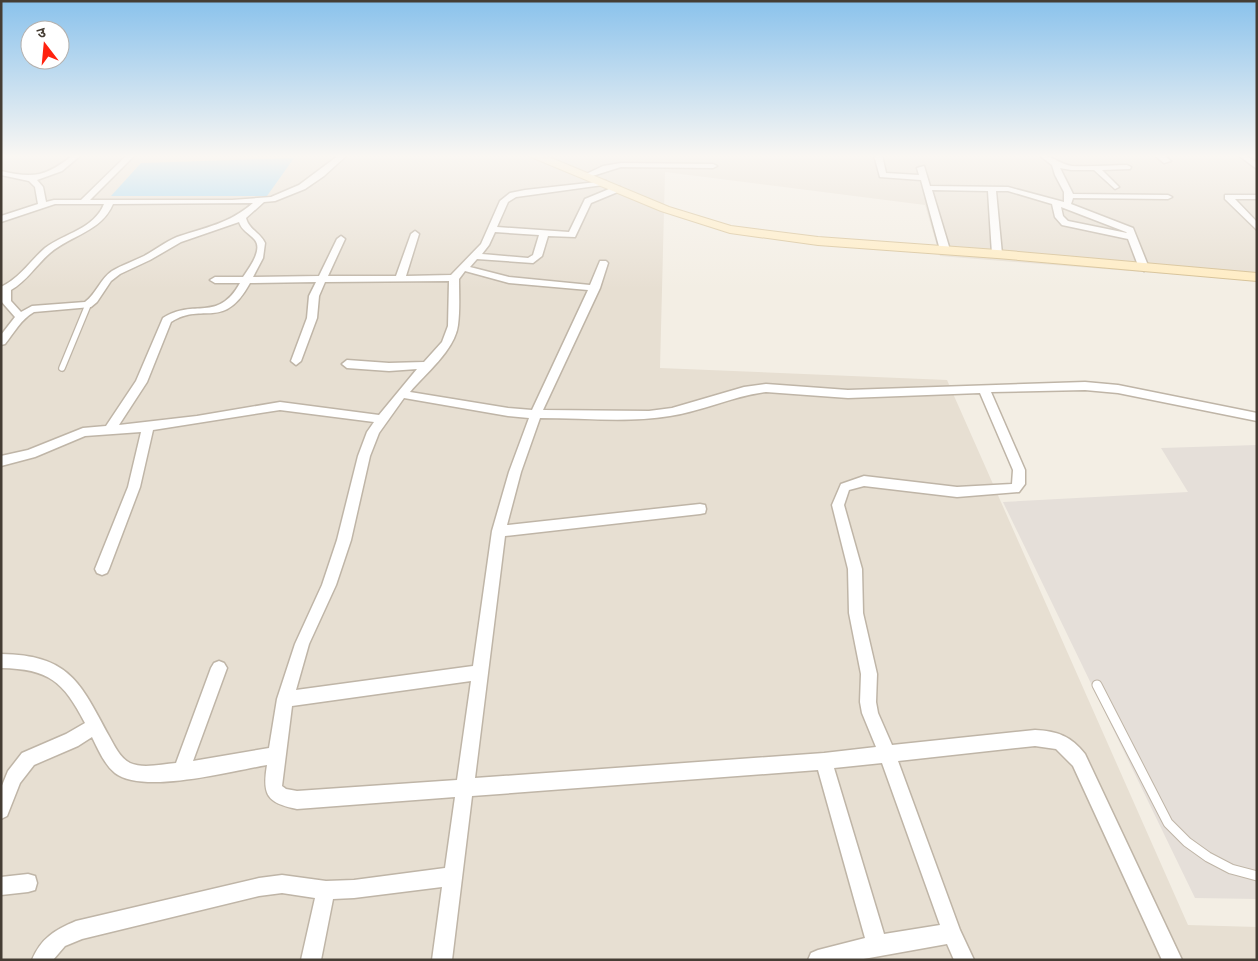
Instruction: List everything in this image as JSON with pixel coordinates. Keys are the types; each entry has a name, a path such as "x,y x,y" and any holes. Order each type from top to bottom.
{"street":[{"path":"41,200 42,205"},
{"path":"1,219 54,202 85,200 164,202 261,200"},
{"path":"1,342 20,317 32,310 88,305 94,300 107,279 117,272 147,258 178,240 222,226 242,217 261,200"},
{"path":"506,200 485,245 454,278 452,334 447,343 401,394 373,432 364,456 344,540 329,585 302,644 285,699 273,780 274,790 282,796 297,800 824,761 1035,738 1056,739 1068,745 1079,760 1172,960"},
{"path":"491,229 572,235 588,201 591,200"},
{"path":"643,200 665,209 730,229 818,241 997,254 1257,277"},
{"path":"930,200 945,250"},
{"path":"993,200 997,254"},
{"path":"1048,200 1130,230 1135,248 1144,268"},
{"path":"1068,206 1069,200"},
{"path":"1231,200 1257,227"},
{"path":"20,317 6,301 4,290 21,279 55,245 100,220 110,201"},
{"path":"1056,202 1059,217 1065,223 1132,237"},
{"path":"110,429 141,382 167,320 176,315 228,306 246,280 257,260 262,244 259,239 242,225 242,217"},
{"path":"400,278 415,234"},
{"path":"475,256 530,261 537,256 544,234"},
{"path":"296,361 312,318 314,296 321,278 341,240"},
{"path":"442,960 499,531 508,491 536,414 594,288 603,263"},
{"path":"463,267 478,274 500,278 594,288"},
{"path":"215,280 454,278"},
{"path":"347,364 389,367 429,365"},
{"path":"401,394 508,412 649,415 672,412 744,391 766,388 848,394 1049,386 1118,389 1257,417"},
{"path":"964,960 952,933 887,754 870,713 868,702 869,674 856,613 855,569 838,505 845,487 864,481 957,492 1015,489 1019,484 1019,470 985,390"},
{"path":"1,461 31,454 83,432 148,426 280,406 382,418"},
{"path":"102,569 134,487 148,426"},
{"path":"499,531 700,509"},
{"path":"1,661 32,665 58,674 89,712 94,726 113,760 122,768 132,773 182,770 277,755"},
{"path":"182,770 219,668"},
{"path":"285,699 481,672"},
{"path":"1,810 14,777 28,759 65,743 94,726"},
{"path":"824,761 877,946"},
{"path":"42,960 52,944 65,934 147,912 259,887 282,884 326,890 354,889 454,876"},
{"path":"1,886 28,883"},
{"path":"310,960 326,890"},
{"path":"831,959 877,946 952,933"}],"lane":[{"path":"62,368 88,305"},
{"path":"1097,685 1168,823 1184,841 1206,858 1248,875 1257,876"}],"shaded area":[{"path":"1,200 664,200 660,368 947,380 1188,925 1257,927 1257,960 1,960"},
{"path":"884,200 1257,200 1257,281 940,256 925,205"},
{"path":"1257,445 1257,899 1195,898 1003,502 1188,492 1161,448"}]}
